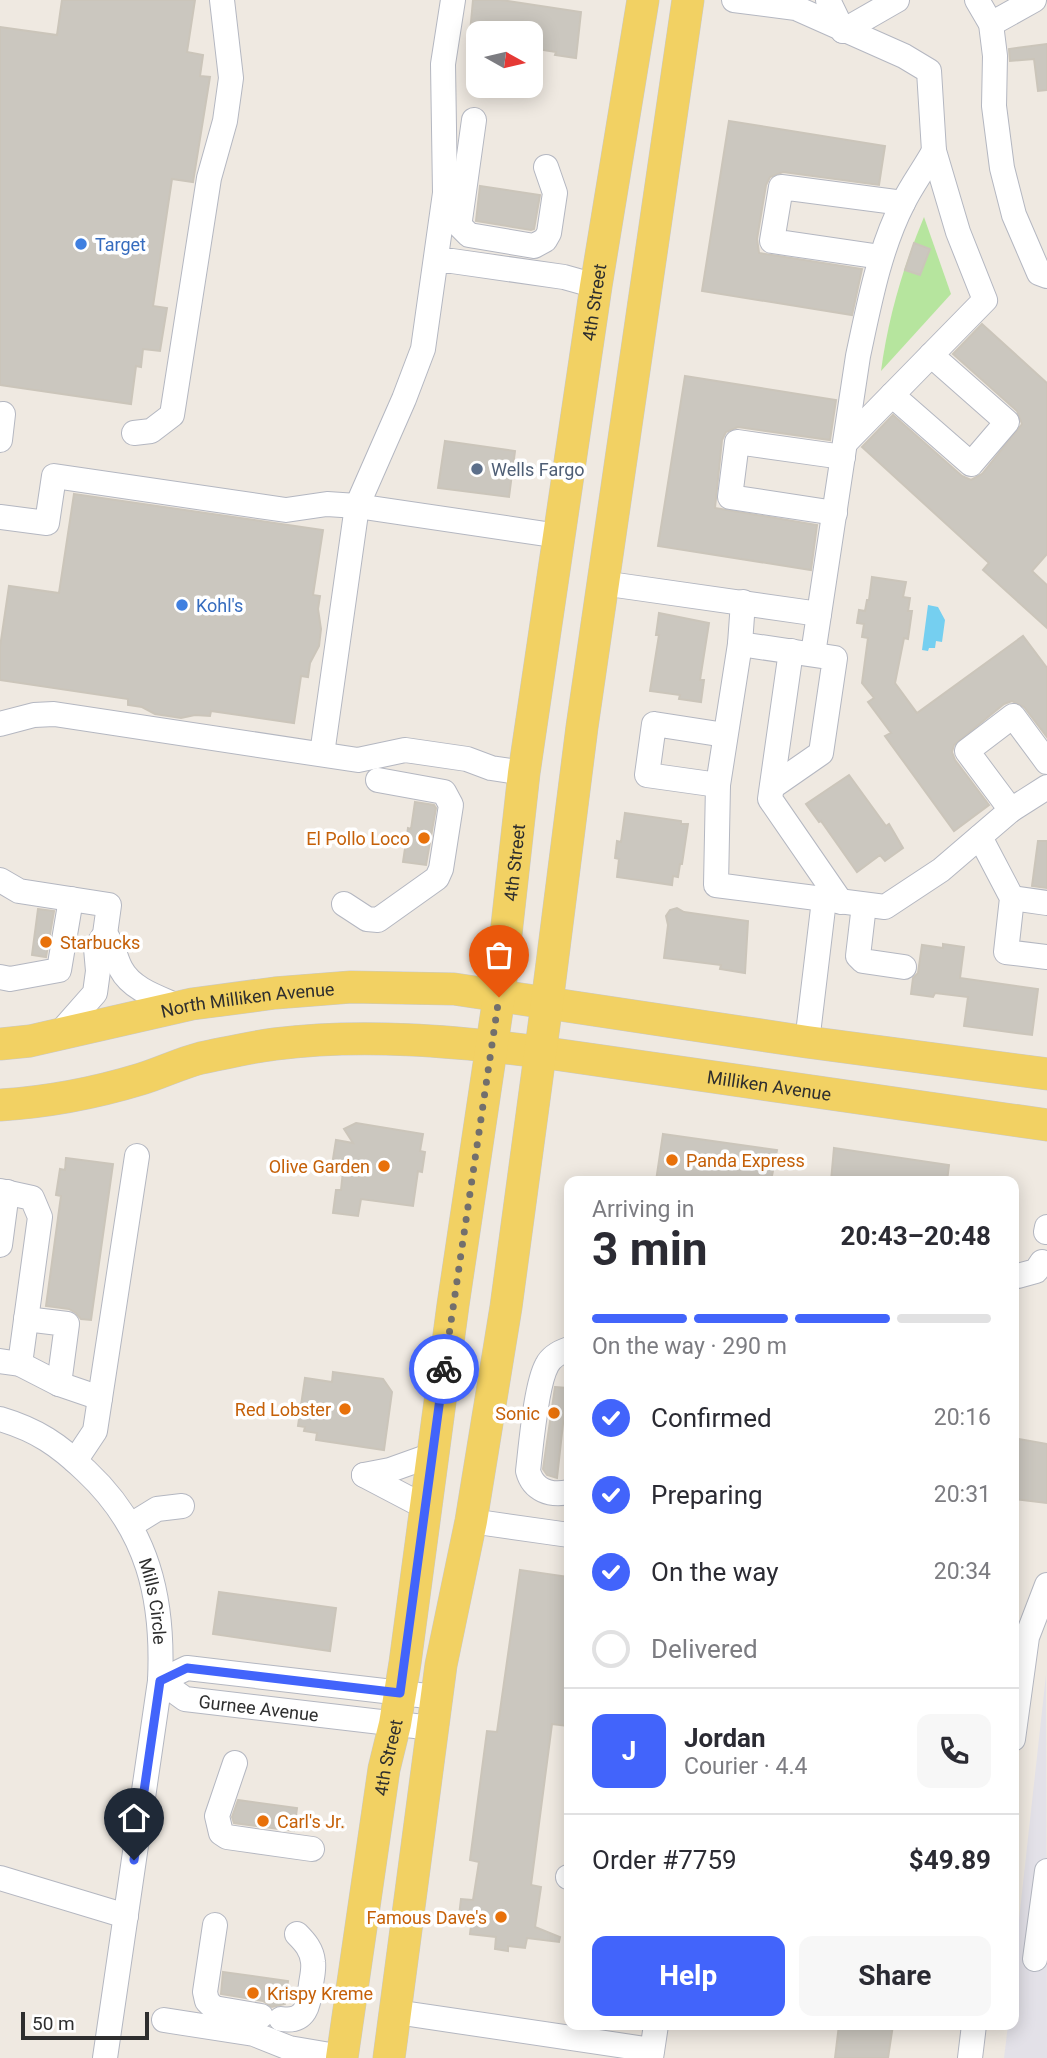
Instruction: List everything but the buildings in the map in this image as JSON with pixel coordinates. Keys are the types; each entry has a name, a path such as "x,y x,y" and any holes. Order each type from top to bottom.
{"main road":[{"name":"4th Street","path":"342,2058 384,1769 397,1708 499,997 524,773 596,286 643,0"},
{"path":"389,2058 441,1665 471,1521 507,1297 602,583 688,0"},
{"name":"North Milliken Avenue","path":"0,1044 58,1035 180,1007 275,993 351,987 454,989 499,997"},
{"path":"499,997 1047,1074"},
{"path":"0,1105 38,1103 77,1095 142,1079 197,1059 275,1044 406,1040 491,1046"},
{"name":"Milliken Avenue","path":"491,1046 1047,1125"}],"street":[{"path":"134,433 151,431 172,415 209,178 225,121 231,78 222,0"},
{"path":"322,754 357,506 421,358 445,193 443,64 453,0"},
{"path":"734,0 796,8 904,56 929,71 934,151 958,232 985,300 892,395 844,450"},
{"path":"828,0 844,31"},
{"path":"844,31 897,0"},
{"path":"977,0 991,24 995,56 994,106 1002,168 1014,215 1039,273 1047,276"},
{"path":"991,24 1034,0"},
{"path":"474,120 460,220 460,226 469,235 534,246 545,240 549,233 555,193 546,167"},
{"path":"904,967 863,961 858,956 843,903 770,799 802,653 819,614 858,356 881,257 903,203 934,151"},
{"path":"881,257 772,241 781,187 903,203"},
{"path":"436,261 552,275 596,286"},
{"path":"892,395 971,464 1007,422 931,355"},
{"path":"0,440 4,414"},
{"path":"835,513 730,498 737,442 844,450"},
{"path":"0,517 47,523 54,476 286,510 327,504 357,506 559,536"},
{"path":"602,583 819,614"},
{"path":"743,602 740,644 718,785 716,885 885,907 941,870 1011,810 1047,787"},
{"path":"740,644 835,658 821,753 772,787"},
{"path":"0,724 34,715 54,714 358,760 405,750 467,759 491,768 524,773"},
{"path":"1011,810 967,751 1013,716 1047,762"},
{"path":"718,785 647,775 648,762 654,724 725,735"},
{"path":"344,904 366,919 378,920 437,878 441,869 451,805 443,792 378,780"},
{"path":"973,842 1012,898 1006,952 1047,957"},
{"path":"0,880 19,891 109,905 105,934 96,948 98,971 94,993 58,1035"},
{"path":"1012,898 1047,903"},
{"path":"0,977 10,979 59,970 71,899"},
{"path":"807,1042 843,903"},
{"path":"105,934 114,945 121,970 135,985 180,1007"},
{"path":"75,1461 95,1431 137,1156"},
{"path":"0,1245 4,1191 32,1198 40,1217 26,1319 10,1362 100,1398"},
{"path":"1019,1276 1036,1271 1042,1262"},
{"path":"26,1319 67,1324 60,1384"},
{"path":"564,1351 547,1363 541,1379 528,1471 531,1481 541,1490 564,1493"},
{"name":"Mills Circle","path":"0,1419 42,1436 99,1483 131,1525 148,1565 157,1601 162,1643 160,1681 105,2058"},
{"path":"425,1507 364,1475 390,1471 432,1455"},
{"path":"131,1525 157,1508 182,1506"},
{"path":"471,1521 564,1534"},
{"path":"1019,1701 1029,1637 1047,1585"},
{"name":"Gurnee Avenue","path":"160,1681 185,1699 434,1712"},
{"path":"235,1763 217,1816 221,1833 227,1837 312,1849"},
{"path":"1032,1958 1047,1871"},
{"path":"0,1878 126,1916"},
{"path":"215,1925 205,1992 207,2001 214,2008 290,2021 305,2012 309,2001 313,1962 308,1946 298,1934"},
{"path":"396,2012 651,2054 655,2030"},
{"path":"164,2020 254,2034 287,2053 342,2058"},
{"path":"970,2058 973,2030"}],"shaded area":[{"path":"1046,1675 1047,2058 1004,2058 1007,2030 1019,2030 1019,1920"}],"green space":[{"path":"924,217 951,294 881,371 897,293"}],"water":[{"path":"928,605 938,607 945,620 942,642 936,641 935,648 929,648 928,651 922,650"}],"way so far":[{"path":"444,1369 499,997"}],"place":[{"name":"Target","path":"81,244"},
{"name":"Wells Fargo","path":"477,469"},
{"name":"Kohl's","path":"182,605"},
{"name":"El Pollo Loco","path":"424,838"},
{"name":"Starbucks","path":"46,942"},
{"name":"Panda Express","path":"672,1160"},
{"name":"Olive Garden","path":"384,1166"},
{"name":"Red Lobster","path":"345,1409"},
{"name":"Sonic","path":"554,1413"},
{"name":"Carl's Jr.","path":"263,1821"},
{"name":"Famous Dave's","path":"501,1917"},
{"name":"Krispy Kreme","path":"253,1993"}],"route":[{"path":"134,1860 160,1681 187,1668 400,1693 444,1369"}]}
